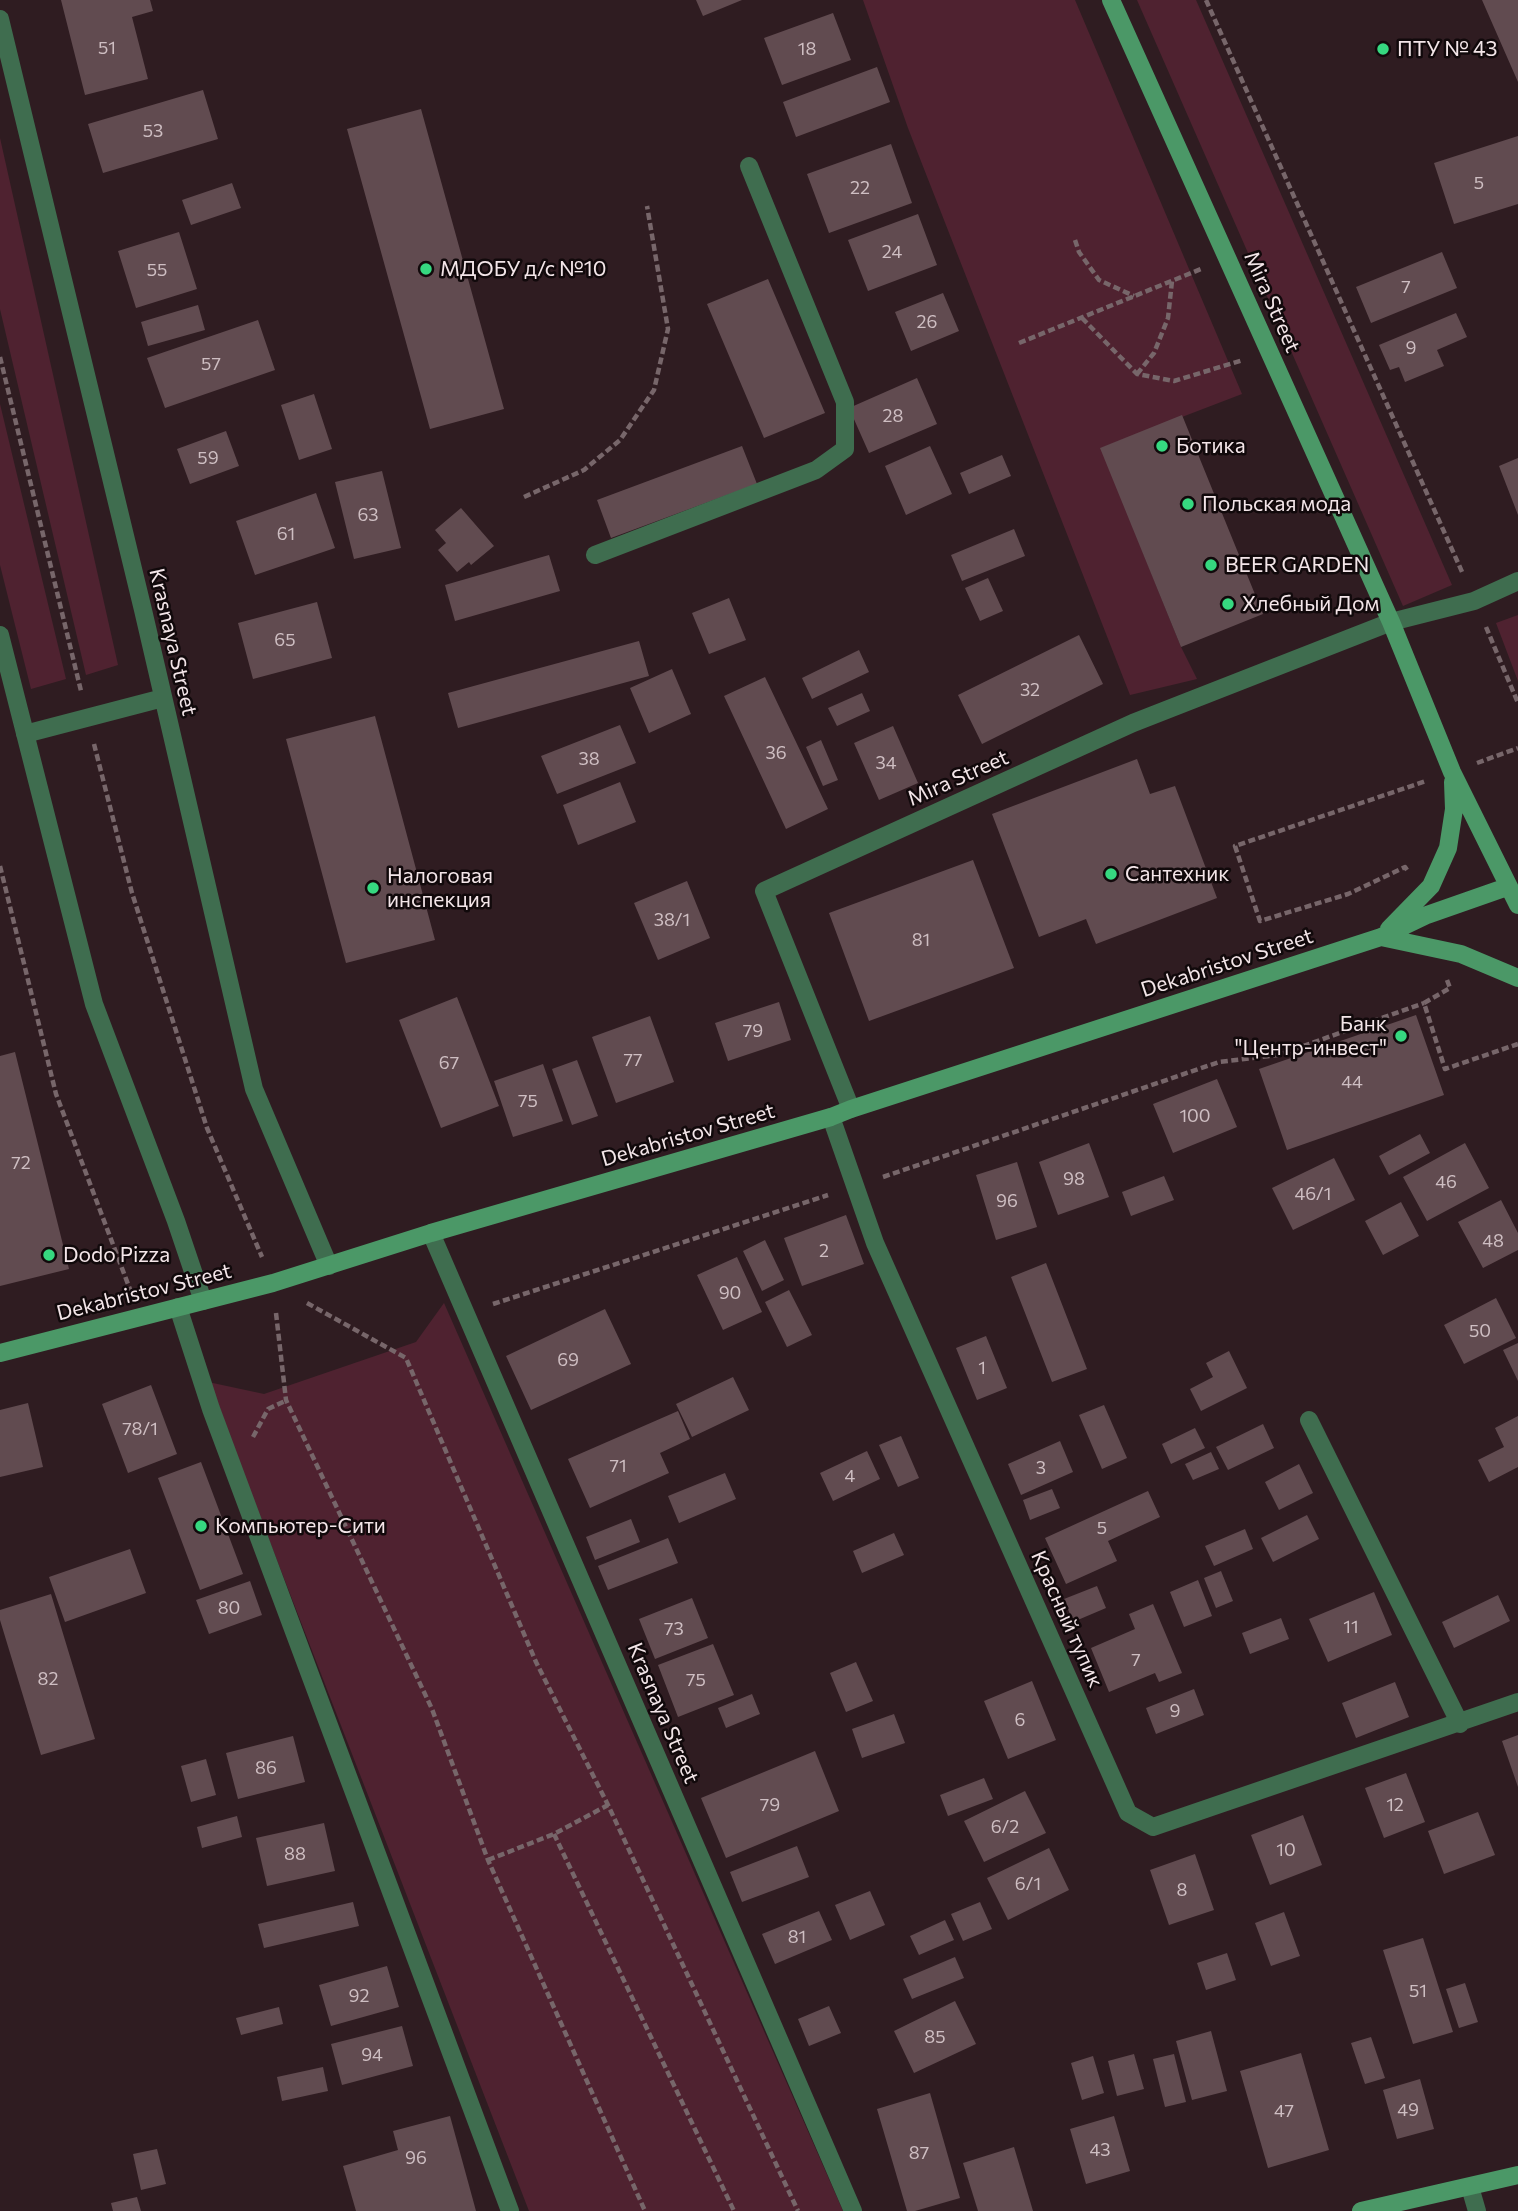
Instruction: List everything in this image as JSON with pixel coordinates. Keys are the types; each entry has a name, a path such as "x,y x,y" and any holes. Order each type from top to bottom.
{"street":[{"name":"Mira Street","path":"1111,0 1391,622 1452,772 1518,905"},
{"name":"Krasnaya Street","path":"0,19 254,1089 329,1266"},
{"path":"595,555 816,470 845,449 845,402 749,166"},
{"name":"Mira Street","path":"850,1109 764,891 1133,723 1391,622 1474,601 1518,581"},
{"path":"0,635 94,1004 176,1221 203,1301"},
{"path":"25,734 163,698"},
{"name":"Dekabristov Street","path":"1381,937 1431,886 1448,848 1454,809 1452,772"},
{"name":"Dekabristov Street","path":"0,1353 273,1283 432,1233 831,1117 1381,937 1427,915 1507,887"},
{"name":"Dekabristov Street","path":"1381,937 1461,954 1518,978"},
{"name":"Красный тупик","path":"831,1117 875,1243 1128,1813 1153,1827 1518,1702"},
{"name":"Krasnaya Street","path":"432,1233 853,2211"},
{"path":"178,1307 211,1409 510,2211"},
{"path":"1309,1420 1460,1724"},
{"path":"1361,2211 1518,2175"},
{"path":"1470,2187 1477,2211"}],"path":[{"path":"1206,0 1518,703"},
{"path":"524,497 584,470 620,440 654,390 668,329 647,206"},
{"path":"1075,240 1079,252 1099,280 1135,296"},
{"path":"1019,343 1227,258"},
{"path":"1137,374 1154,354 1168,318 1172,281"},
{"path":"1082,318 1137,374 1174,381 1270,351"},
{"path":"1260,921 1235,846 1518,748"},
{"path":"0,866 56,1094 140,1316"},
{"path":"466,1313 855,1186 1219,1062 1278,1055 1424,1003"},
{"path":"273,1283 406,1358 537,1662 608,1804 798,2211"},
{"path":"235,1472 268,1409 286,1401"},
{"path":"488,1860 554,1834 608,1804"},
{"path":"554,1834 734,2211"}],"shaded area":[{"path":"863,0 1075,0 1242,394 1101,448 1181,647 1197,679 1130,695 908,128"},
{"path":"1137,0 1196,0 1452,585 1403,606"},
{"path":"0,138 118,665 86,675 0,309"},
{"path":"0,404 66,679 31,689 0,565"},
{"path":"1518,615 1518,681 1496,623"},
{"path":"444,1303 843,2211 529,2211 208,1382 264,1394 416,1342"}],"building":[{"path":"61,0 150,0 153,11 132,17 148,79 85,95"},
{"path":"696,0 742,0 703,16"},
{"path":"1482,0 1518,0 1518,82"},
{"path":"833,13 851,60 782,85 764,38"},
{"path":"877,67 890,102 796,137 783,102"},
{"path":"203,90 218,139 103,173 88,124"},
{"name":"МДОБУ д/с №10","path":"421,109 504,409 430,429 347,129"},
{"path":"1518,136 1518,204 1454,224 1434,163"},
{"path":"891,144 912,203 829,233 807,174"},
{"path":"232,183 241,208 191,225 182,200"},
{"path":"918,214 937,265 868,291 848,240"},
{"path":"179,232 197,289 136,308 118,251"},
{"path":"1442,252 1457,288 1371,323 1356,287"},
{"path":"768,279 825,413 764,438 707,304"},
{"path":"943,293 959,331 911,351 895,312"},
{"path":"198,305 205,330 148,346 141,322"},
{"path":"1456,313 1467,337 1437,350 1444,366 1405,382 1399,367 1390,370 1379,345"},
{"path":"258,320 275,370 165,408 147,358"},
{"path":"917,378 937,424 869,453 849,408"},
{"path":"314,394 332,449 299,460 281,405"},
{"path":"1182,415 1263,614 1181,647 1100,448"},
{"path":"226,431 239,466 190,484 177,449"},
{"path":"742,446 757,484 611,538 597,500"},
{"path":"930,446 952,494 906,515 885,466"},
{"path":"1002,455 1011,476 969,494 960,473"},
{"path":"1518,458 1518,515 1499,466"},
{"path":"382,471 401,548 354,559 335,482"},
{"path":"316,493 335,548 255,575 236,521"},
{"path":"461,508 494,546 471,565 469,562 457,572 438,550 446,543 435,530"},
{"path":"1014,529 1025,556 962,581 951,555"},
{"path":"549,555 560,591 455,621 445,585"},
{"path":"988,578 1003,611 980,621 965,588"},
{"path":"729,598 746,640 709,654 692,613"},
{"path":"317,602 332,658 253,679 238,623"},
{"path":"1079,635 1103,684 982,744 958,695"},
{"path":"639,641 649,676 458,728 448,693"},
{"path":"859,650 869,672 812,699 802,678"},
{"path":"672,669 691,714 649,733 630,688"},
{"path":"765,677 828,809 786,829 724,696"},
{"path":"862,693 870,711 837,726 828,708"},
{"name":"Налоговая инспекция","path":"375,716 435,940 346,963 286,739"},
{"path":"620,725 636,763 557,794 541,756"},
{"path":"893,726 918,783 879,800 854,743"},
{"path":"821,740 838,780 823,786 806,747"},
{"name":"Сантехник","path":"1137,759 1150,794 1175,786 1217,898 1096,944 1086,919 1039,937 992,814"},
{"path":"620,782 636,822 578,845 563,805"},
{"path":"973,860 1014,968 869,1021 829,913"},
{"path":"687,881 710,938 658,960 634,903"},
{"path":"457,997 499,1106 441,1128 399,1020"},
{"path":"779,1002 791,1040 728,1061 715,1023"},
{"path":"1416,1015 1444,1095 1287,1150 1259,1069"},
{"path":"650,1016 674,1082 616,1103 592,1037"},
{"path":"15,1052 69,1269 0,1286 0,1056"},
{"path":"577,1060 598,1116 572,1125 552,1069"},
{"path":"543,1064 563,1121 513,1137 494,1081"},
{"path":"1217,1079 1237,1127 1173,1153 1153,1104"},
{"path":"1420,1134 1430,1153 1389,1175 1379,1156"},
{"path":"1089,1143 1109,1197 1058,1215 1039,1162"},
{"path":"1465,1143 1489,1188 1427,1221 1403,1177"},
{"path":"1334,1158 1355,1200 1293,1230 1272,1188"},
{"path":"1017,1162 1037,1227 996,1240 976,1175"},
{"path":"1164,1176 1174,1200 1131,1216 1122,1192"},
{"path":"1501,1200 1518,1233 1518,1250 1483,1268 1458,1222"},
{"path":"1401,1202 1419,1236 1383,1255 1365,1221"},
{"path":"846,1215 864,1264 802,1286 784,1238"},
{"path":"765,1240 784,1280 762,1291 743,1251"},
{"path":"737,1257 762,1312 723,1330 697,1275"},
{"path":"1046,1263 1087,1369 1052,1382 1011,1277"},
{"path":"789,1290 812,1335 787,1347 765,1302"},
{"path":"1496,1298 1516,1338 1464,1364 1444,1325"},
{"path":"605,1309 631,1364 531,1410 506,1356"},
{"path":"986,1336 1007,1388 977,1400 956,1348"},
{"path":"1518,1343 1518,1381 1503,1350"},
{"path":"1229,1351 1247,1388 1201,1411 1190,1389 1213,1377 1206,1363"},
{"path":"733,1377 749,1410 692,1437 676,1404"},
{"path":"151,1385 177,1454 128,1473 102,1404"},
{"path":"28,1403 43,1467 0,1477 0,1410"},
{"path":"1104,1405 1127,1458 1102,1469 1079,1415"},
{"path":"678,1411 690,1439 660,1453 669,1473 590,1508 568,1459"},
{"path":"1518,1416 1518,1467 1489,1482 1478,1460 1504,1447 1495,1428"},
{"path":"1263,1424 1274,1448 1228,1470 1216,1447"},
{"path":"1195,1428 1205,1448 1171,1464 1162,1444"},
{"path":"901,1436 919,1478 898,1487 879,1445"},
{"path":"1060,1441 1073,1472 1021,1495 1008,1464"},
{"path":"867,1451 880,1479 833,1501 820,1473"},
{"path":"1211,1452 1219,1469 1193,1480 1185,1464"},
{"name":"Компьютер-Сити","path":"201,1462 243,1574 200,1590 158,1478"},
{"path":"1299,1464 1313,1493 1279,1510 1265,1482"},
{"path":"725,1473 736,1499 679,1523 668,1496"},
{"path":"1052,1489 1060,1508 1030,1520 1023,1500"},
{"path":"1148,1491 1160,1517 1108,1541 1117,1561 1066,1584 1045,1538"},
{"path":"1307,1515 1319,1539 1273,1562 1261,1538"},
{"path":"631,1519 640,1542 595,1560 586,1537"},
{"path":"1245,1529 1253,1549 1214,1566 1205,1546"},
{"path":"894,1533 904,1555 862,1573 853,1551"},
{"path":"668,1538 678,1563 608,1590 598,1566"},
{"path":"130,1549 146,1593 65,1622 49,1577"},
{"path":"1221,1571 1233,1601 1216,1608 1204,1578"},
{"path":"1198,1580 1212,1616 1184,1627 1170,1592"},
{"path":"250,1581 262,1615 209,1634 196,1600"},
{"path":"1097,1586 1106,1608 1073,1622 1064,1599"},
{"path":"1374,1592 1392,1635 1328,1662 1309,1619"},
{"path":"51,1594 95,1739 41,1755 0,1620 0,1610"},
{"path":"1498,1595 1510,1621 1454,1648 1442,1622"},
{"path":"692,1598 708,1638 655,1659 639,1619"},
{"path":"1153,1604 1182,1673 1159,1682 1155,1673 1109,1692 1091,1648 1135,1629 1129,1614"},
{"path":"1281,1618 1289,1639 1250,1654 1242,1633"},
{"path":"713,1644 734,1695 678,1717 658,1665"},
{"path":"856,1662 873,1701 846,1712 830,1673"},
{"path":"1032,1681 1056,1740 1008,1759 984,1701"},
{"path":"1395,1682 1409,1717 1356,1738 1342,1703"},
{"path":"1194,1689 1204,1715 1156,1734 1146,1708"},
{"path":"752,1694 760,1714 726,1728 718,1708"},
{"path":"894,1714 905,1743 862,1758 852,1729"},
{"path":"1518,1735 1518,1787 1502,1741"},
{"path":"293,1736 305,1782 238,1799 226,1753"},
{"path":"815,1751 839,1811 726,1858 701,1798"},
{"path":"206,1759 216,1795 191,1802 181,1766"},
{"path":"1406,1773 1425,1822 1384,1838 1365,1788"},
{"path":"984,1778 993,1799 948,1816 940,1795"},
{"path":"1025,1791 1046,1833 984,1862 964,1821"},
{"path":"1478,1812 1495,1855 1444,1874 1428,1831"},
{"path":"1303,1815 1322,1865 1270,1885 1251,1835"},
{"path":"237,1816 242,1837 202,1848 197,1827"},
{"path":"324,1823 335,1871 267,1886 256,1838"},
{"path":"797,1846 809,1877 742,1902 730,1872"},
{"path":"1049,1848 1069,1890 1008,1920 987,1878"},
{"path":"1195,1854 1214,1910 1169,1925 1150,1870"},
{"path":"870,1891 885,1925 850,1940 835,1905"},
{"path":"353,1902 359,1926 264,1948 258,1924"},
{"path":"980,1902 992,1929 963,1941 951,1914"},
{"path":"819,1911 832,1940 775,1964 762,1934"},
{"path":"1284,1912 1300,1956 1271,1966 1255,1923"},
{"path":"945,1920 954,1940 919,1955 910,1936"},
{"path":"1423,1938 1453,2032 1413,2044 1383,1950"},
{"path":"1227,1953 1236,1980 1206,1990 1197,1963"},
{"path":"955,1957 964,1978 912,1999 903,1979"},
{"path":"387,1966 399,2007 331,2026 319,1985"},
{"path":"1465,1983 1478,2022 1459,2028 1446,1989"},
{"path":"955,2001 976,2044 914,2073 894,2031"},
{"path":"829,2006 841,2033 809,2046 798,2019"},
{"path":"279,2007 283,2024 241,2035 236,2018"},
{"path":"402,2026 413,2066 342,2085 331,2044"},
{"path":"1211,2031 1227,2091 1192,2100 1176,2041"},
{"path":"1371,2037 1385,2078 1365,2084 1351,2043"},
{"path":"1301,2053 1329,2150 1268,2168 1240,2071"},
{"path":"1134,2054 1144,2089 1117,2096 1108,2061"},
{"path":"1174,2054 1186,2102 1165,2107 1153,2059"},
{"path":"1093,2056 1104,2093 1082,2100 1071,2063"},
{"path":"323,2067 328,2091 282,2101 277,2077"},
{"path":"1420,2079 1434,2129 1397,2139 1383,2090"},
{"path":"930,2093 960,2198 907,2211 877,2109"},
{"path":"450,2116 476,2211 356,2211 343,2166 398,2150 393,2131"},
{"path":"1114,2116 1130,2171 1086,2184 1070,2129"},
{"path":"1014,2147 1033,2211 978,2211 963,2163"},
{"path":"157,2149 166,2184 141,2190 133,2154"},
{"path":"137,2197 141,2211 113,2211 111,2203"}],"place":[{"name":"ПТУ № 43","path":"1383,49"},
{"name":"МДОБУ д/с №10","path":"426,269"},
{"name":"Ботика","path":"1162,446"},
{"name":"Польская мода","path":"1188,504"},
{"name":"BEER GARDEN","path":"1211,565"},
{"name":"Хлебный Дом","path":"1228,604"},
{"name":"Сантехник","path":"1111,874"},
{"name":"Налоговая инспекция","path":"373,888"},
{"name":"Банк \"Центр-инвест\"","path":"1401,1036"},
{"name":"Dodo Pizza","path":"49,1255"},
{"name":"Компьютер-Сити","path":"201,1526"}]}
